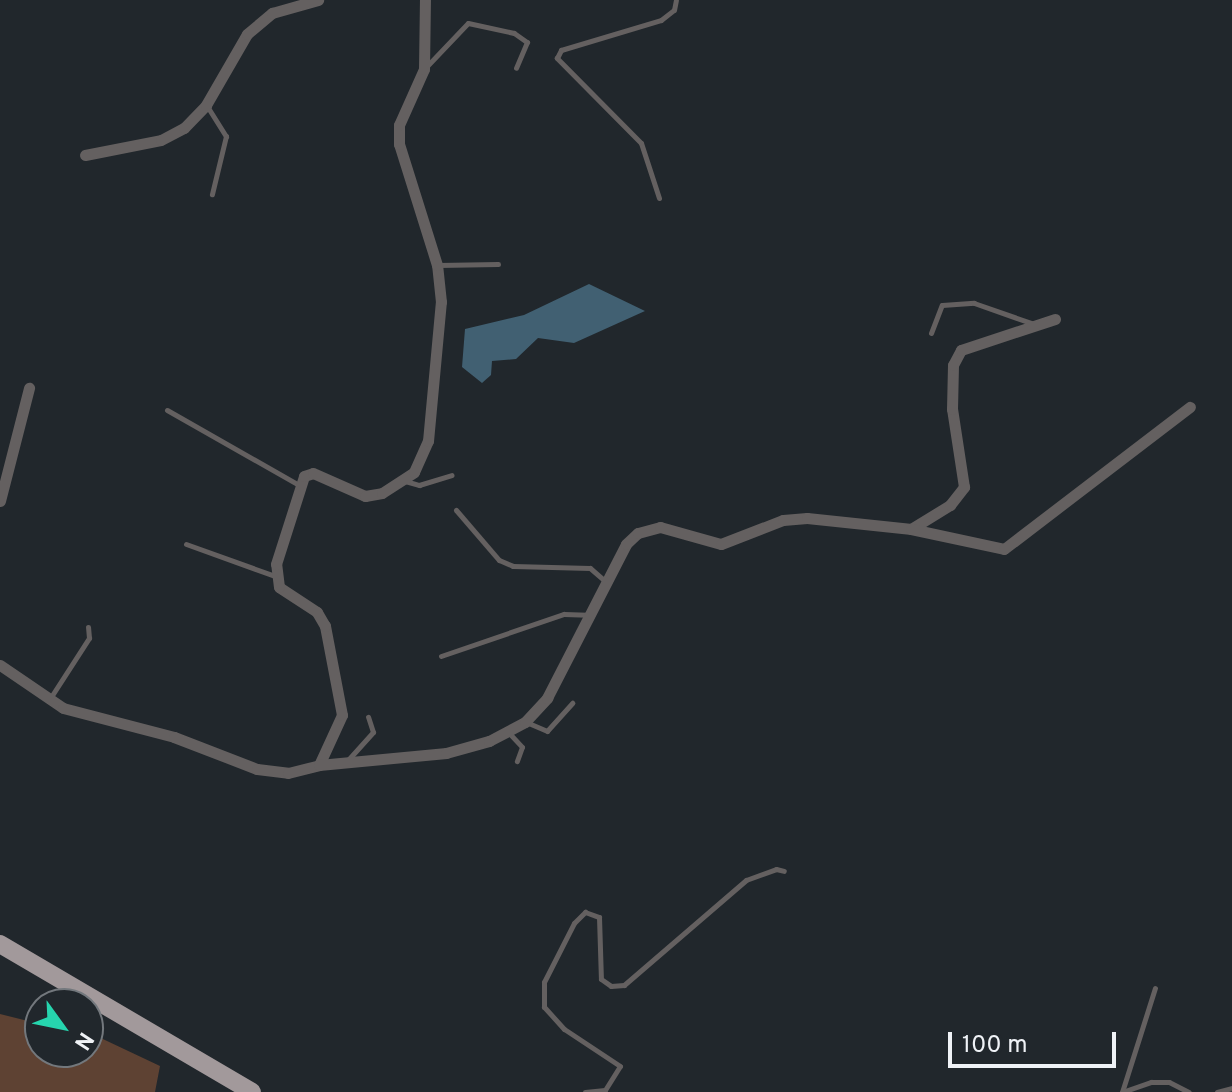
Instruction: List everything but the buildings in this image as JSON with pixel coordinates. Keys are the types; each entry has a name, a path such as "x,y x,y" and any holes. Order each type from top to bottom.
{"main road":[{"path":"0,944 252,1092"}],"street":[{"path":"85,155 161,140 184,128 206,105 247,34 272,13 318,0"},
{"path":"319,765 342,715 325,626 317,612 279,587 276,564 304,476 313,473 365,496 405,481 428,441 439,333 437,265 399,144 399,125 424,69 425,0"},
{"path":"911,529 950,505 964,487 952,409 953,365 961,350 1055,319"},
{"path":"0,501 2,483 29,388"},
{"path":"0,665 49,701 174,737 270,772 446,753 508,732 525,722 547,698 626,544 638,533 660,527 710,544 783,520 807,518 911,529 1004,549 1190,407"}],"lane":[{"path":"659,198 641,143 557,58 561,50 661,20 674,10 676,0"},
{"path":"424,69 468,23 514,33 527,42 516,68"},
{"path":"206,105 226,136 212,194"},
{"path":"437,265 498,264"},
{"path":"931,333 942,305 974,303 1035,324"},
{"path":"167,410 299,485"},
{"path":"405,481 419,485 451,475"},
{"path":"456,510 499,560 513,566 590,568 606,582"},
{"path":"186,544 277,577"},
{"path":"441,656 564,614 587,615"},
{"path":"49,701 89,638 88,627"},
{"path":"525,722 547,731 572,703"},
{"path":"346,762 373,732 368,717"},
{"path":"508,732 522,747 517,761"},
{"path":"585,1092 605,1090 620,1066 564,1029 544,1007 544,982 574,923 585,912 599,917 601,979 611,986 624,985 746,880 776,869 784,871"},
{"path":"1122,1092 1155,988"},
{"path":"1122,1092 1151,1082 1169,1082 1189,1092"},
{"path":"1217,1092 1232,1088"}],"water":[{"path":"589,284 645,311 574,343 538,338 516,359 492,361 491,375 482,383 462,367 465,329 524,315"}]}
